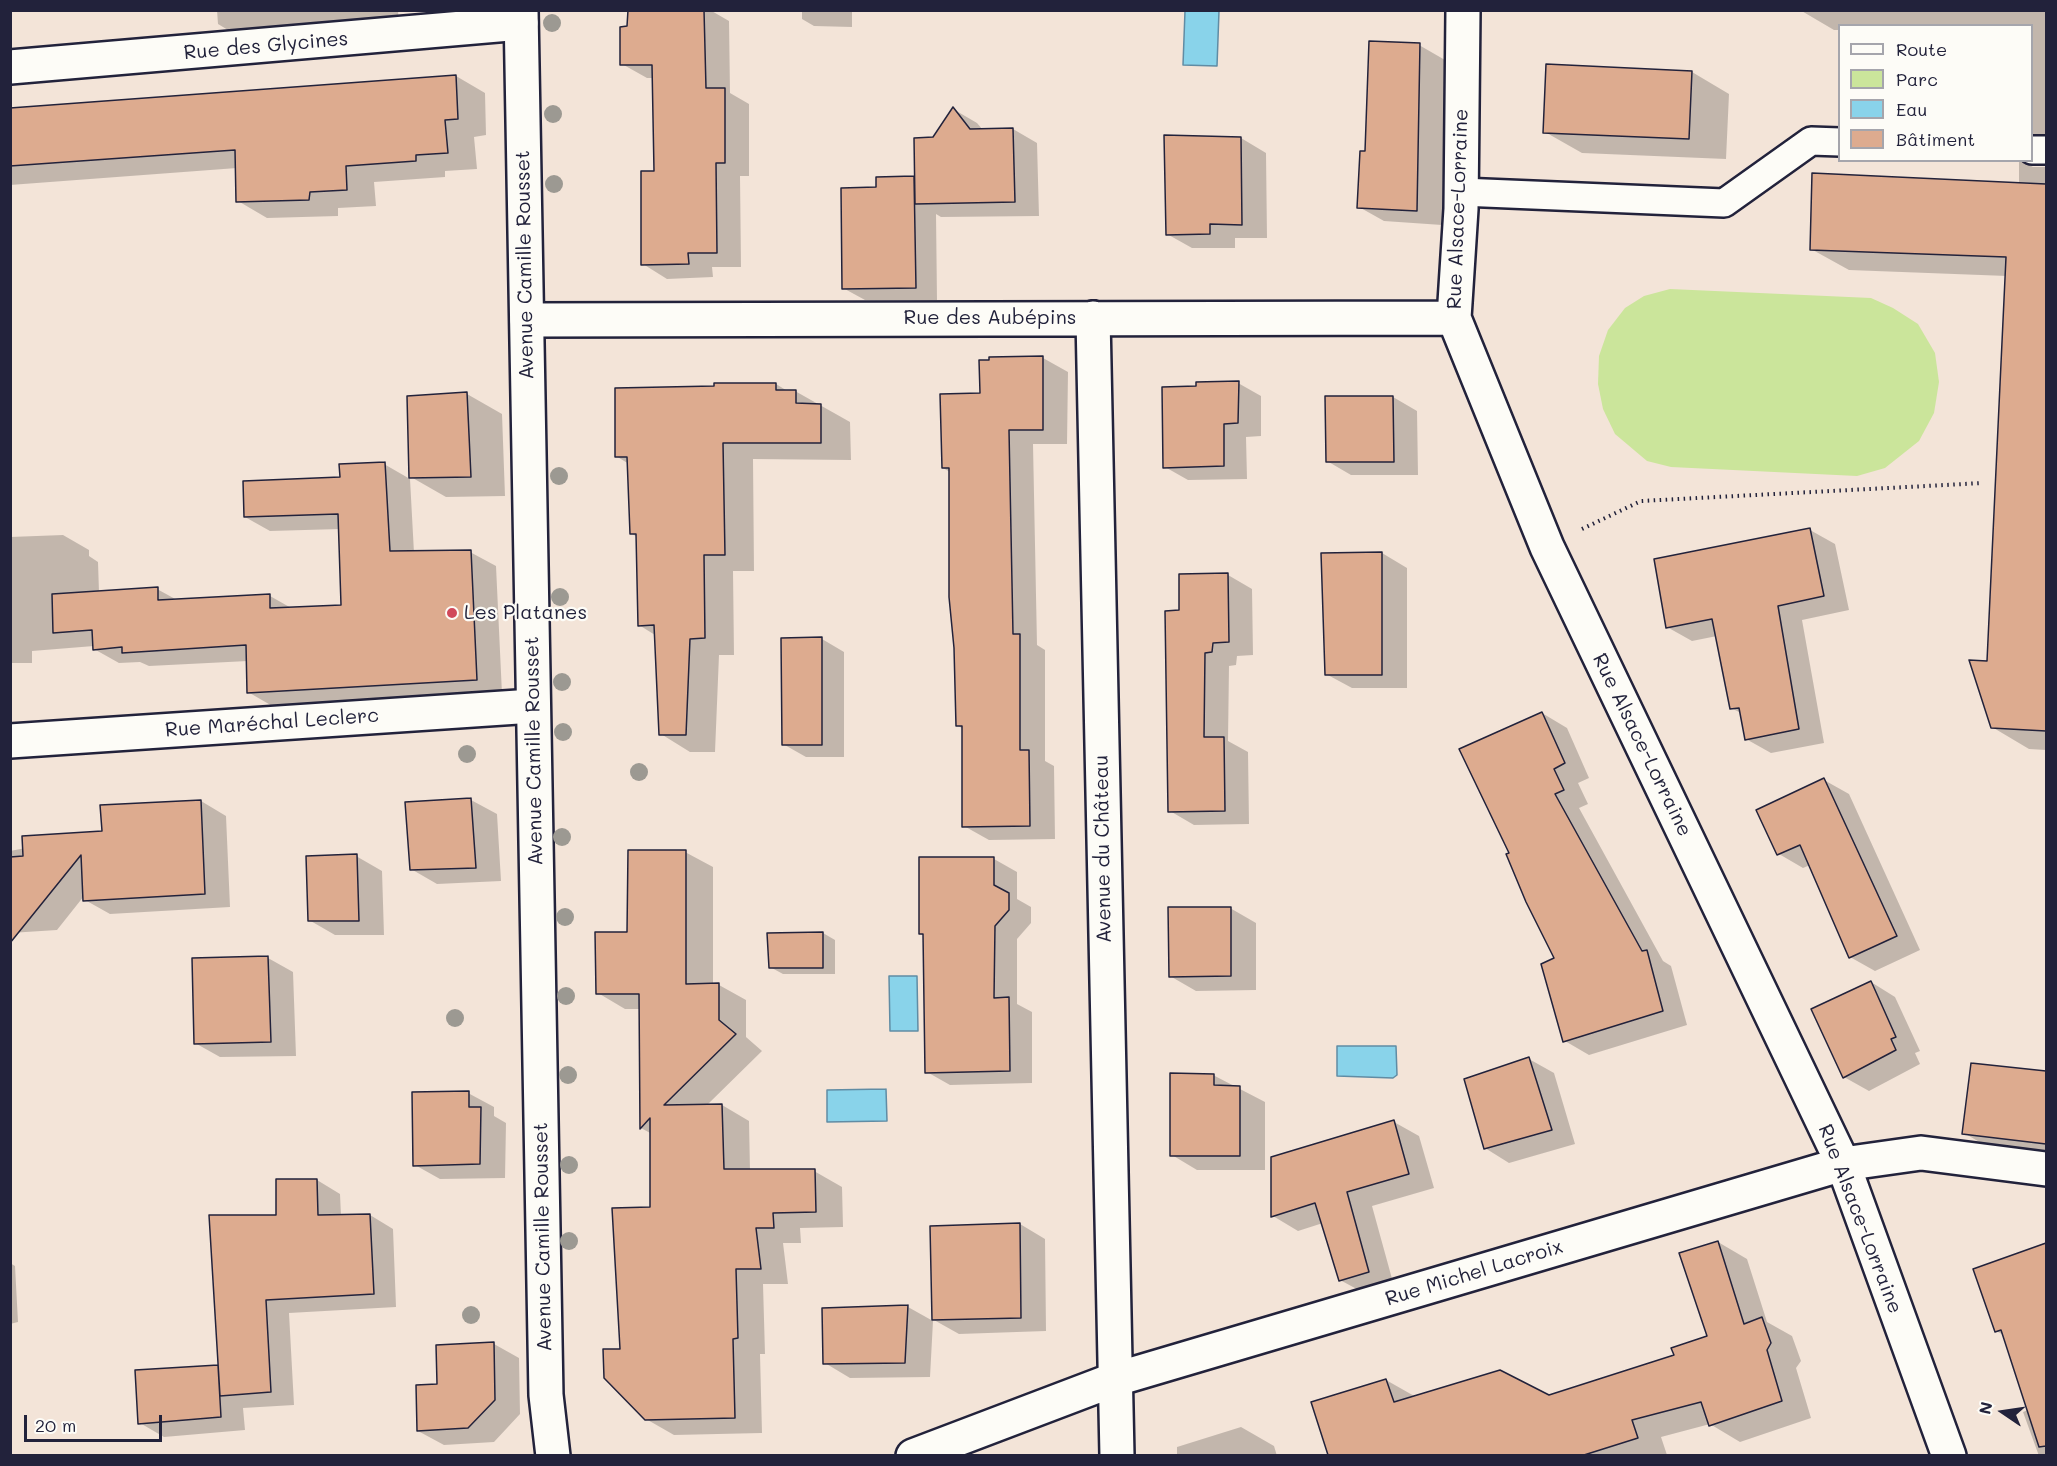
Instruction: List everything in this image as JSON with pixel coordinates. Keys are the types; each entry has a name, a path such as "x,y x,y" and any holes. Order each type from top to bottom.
{"street":[{"name":"Rue Alsace-Lorraine","path":"1463,10 1461,192 1454,318 1547,547 1843,1164 1949,1455"},
{"name":"Rue des Glycines","path":"10,67 521,17"},
{"name":"Avenue Camille Rousset","path":"521,17 546,1395 553,1455"},
{"name":"Avenue du Château","path":"1093,318 1113,1380 1117,1455"},
{"name":"Rue des Aubépins","path":"527,320 1454,318"},
{"name":"Rue Maréchal Leclerc","path":"10,741 533,706"},
{"name":"Rue Michel Lacroix","path":"913,1455 1113,1380 1843,1164 1921,1153 2046,1169"}],"lane":[{"path":"1461,192 1724,203 1811,141 1838,142"}],"path":[{"path":"1547,547 1641,501 1983,483"}],"green space":[{"path":"1670,289 1871,298 1893,308 1918,324 1935,353 1939,382 1934,413 1919,441 1885,468 1857,476 1671,467 1647,461 1615,434 1603,409 1598,384 1599,356 1608,330 1625,308 1644,296"}],"water":[{"path":"1185,11 1219,11 1217,66 1183,65"},
{"path":"889,976 917,976 918,1031 890,1031"},
{"path":"1337,1046 1396,1046 1397,1075 1393,1078 1337,1076"},
{"path":"886,1089 887,1121 827,1122 827,1090"}],"building":[{"path":"628,10 704,10 706,88 725,88 725,163 716,163 717,253 688,253 689,264 641,265 641,171 654,171 652,65 620,65 620,27 627,26"},
{"path":"1369,41 1420,43 1417,211 1357,208 1360,151 1365,151"},
{"path":"1546,64 1692,71 1689,139 1543,133"},
{"path":"456,75 458,119 445,120 448,153 416,155 416,161 346,166 347,190 310,192 309,200 236,202 235,150 10,166 10,108"},
{"path":"953,107 970,129 1013,128 1015,202 915,204 914,138 933,137"},
{"path":"1164,135 1241,137 1242,225 1210,224 1210,234 1166,235"},
{"path":"1812,173 2046,184 2046,731 1991,728 1969,660 1987,661 2006,257 1810,250"},
{"path":"914,176 916,288 842,289 841,188 876,187 876,177"},
{"path":"1043,356 1043,430 1009,430 1013,634 1020,634 1020,750 1029,750 1030,826 962,827 962,726 956,726 954,648 949,597 949,468 942,468 940,394 980,393 979,360 989,360 989,357"},
{"path":"1239,381 1238,423 1224,424 1224,466 1163,468 1162,387 1196,386 1196,382"},
{"path":"714,383 776,383 776,390 796,390 796,403 821,404 821,443 723,443 725,555 704,555 705,638 690,639 686,735 659,735 654,625 638,626 636,534 630,534 627,457 615,457 615,388 714,386"},
{"path":"467,392 471,477 409,478 407,396"},
{"path":"1325,396 1393,396 1394,462 1326,462"},
{"path":"385,462 390,551 471,550 477,680 247,693 246,645 122,653 122,647 93,650 92,630 53,633 52,594 158,587 158,600 270,594 270,608 341,605 338,514 244,517 243,481 340,477 339,464"},
{"path":"1810,528 1824,596 1778,606 1799,729 1745,740 1739,708 1730,709 1712,619 1666,628 1654,559"},
{"path":"1382,552 1382,675 1325,675 1321,553"},
{"path":"1228,573 1229,642 1213,643 1212,652 1205,653 1204,737 1224,737 1225,811 1168,812 1165,611 1179,610 1179,574"},
{"path":"822,637 822,745 782,745 781,638"},
{"path":"1542,712 1565,763 1554,769 1564,790 1555,794 1642,951 1647,950 1663,1011 1563,1042 1541,964 1554,958 1526,902 1506,854 1509,853 1459,749"},
{"path":"1824,778 1897,936 1849,958 1800,845 1777,855 1756,810"},
{"path":"471,798 476,868 410,870 405,802"},
{"path":"201,800 205,894 83,901 81,855 10,943 10,857 23,856 22,836 102,831 100,805"},
{"path":"628,850 686,850 686,984 719,983 719,1020 736,1034 664,1105 722,1104 724,1169 815,1169 816,1212 773,1213 774,1228 756,1228 761,1269 736,1269 738,1338 733,1339 735,1418 645,1420 604,1378 603,1349 620,1349 612,1208 650,1207 650,1118 640,1129 639,994 596,994 595,932 627,932"},
{"path":"357,854 359,921 308,921 306,856"},
{"path":"919,857 994,857 994,885 1009,893 1009,910 995,926 994,998 1009,997 1010,1071 925,1073 923,934 919,934"},
{"path":"1168,907 1231,907 1231,976 1169,977"},
{"path":"823,932 823,968 769,968 767,933"},
{"path":"268,956 271,1042 194,1044 192,958"},
{"path":"1871,981 1896,1037 1891,1039 1896,1050 1843,1078 1811,1009"},
{"path":"1529,1057 1552,1130 1484,1149 1464,1079"},
{"path":"1971,1063 2046,1071 2046,1144 1962,1134"},
{"path":"1170,1073 1214,1074 1214,1085 1240,1086 1240,1156 1170,1156"},
{"path":"469,1091 469,1107 481,1107 480,1164 413,1166 412,1092"},
{"path":"1394,1120 1409,1174 1347,1192 1369,1272 1339,1281 1315,1203 1271,1217 1271,1157"},
{"path":"276,1179 317,1179 318,1215 370,1214 374,1294 266,1300 271,1392 220,1396 209,1215 276,1215"},
{"path":"1020,1223 1021,1318 932,1320 930,1226"},
{"path":"1718,1241 1744,1324 1762,1317 1771,1343 1767,1350 1782,1401 1709,1426 1701,1402 1632,1420 1638,1438 1584,1455 1328,1455 1311,1402 1386,1379 1394,1402 1500,1370 1549,1395 1674,1355 1671,1348 1707,1336 1679,1253"},
{"path":"2046,1243 2046,1446 2039,1447 2001,1330 1995,1332 1973,1269"},
{"path":"908,1305 905,1363 823,1364 822,1308"},
{"path":"494,1342 495,1400 468,1428 417,1431 416,1385 437,1384 436,1345"},
{"path":"218,1365 221,1417 138,1424 135,1370"}],"place":[{"name":"Les Platanes","path":"452,613"}]}
